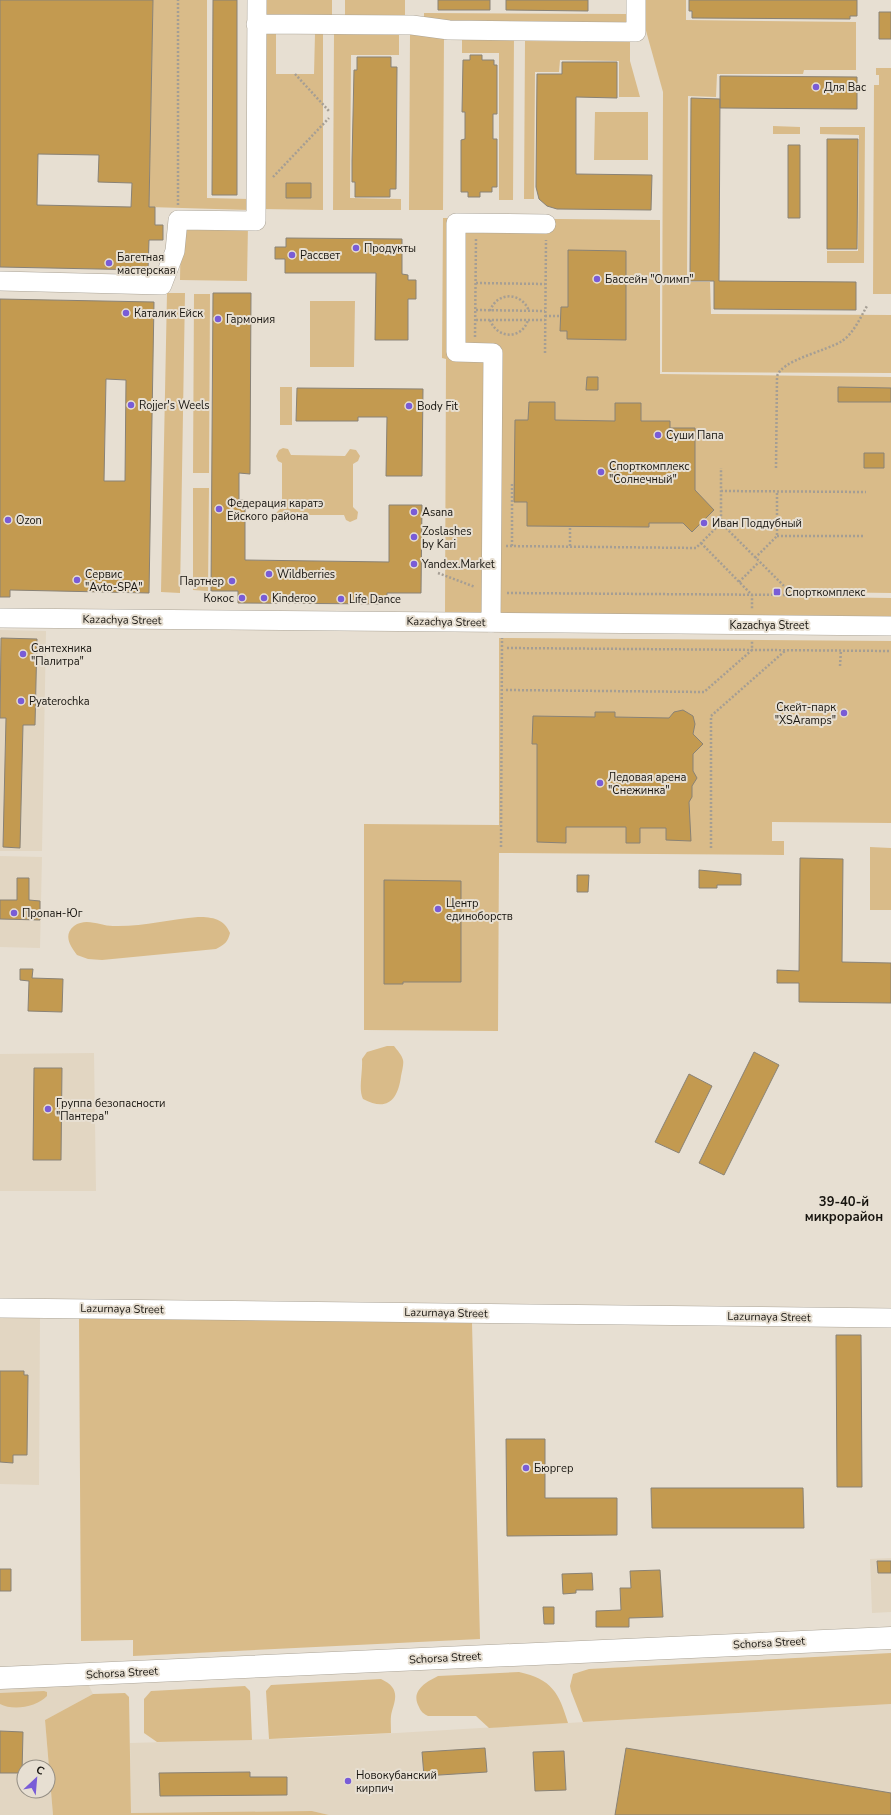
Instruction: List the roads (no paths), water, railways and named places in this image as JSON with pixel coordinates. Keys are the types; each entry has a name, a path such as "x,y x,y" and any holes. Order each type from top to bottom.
{"main road":[{"name":"Schorsa Street","path":"0,1678 891,1638"}],"street":[{"path":"0,281 162,285 175,251 178,220 256,221 256,0"},
{"path":"256,24 412,24 449,30 636,32 636,0"},
{"path":"497,623 492,593 493,353 456,352 456,223 546,224"},
{"name":"Kazachya Street","path":"0,618 891,626"},
{"name":"Lazurnaya Street","path":"0,1308 891,1318"}],"place":[{"name":"Для Вас","path":"816,87"},
{"name":"Продукты","path":"356,248"},
{"name":"Рассвет","path":"292,255"},
{"name":"Багетная мастерская","path":"109,263"},
{"name":"Бассейн \"Олимп\"","path":"597,279"},
{"name":"Каталик Ейск","path":"126,313"},
{"name":"Гармония","path":"218,319"},
{"name":"Rojjer's Weels","path":"131,405"},
{"name":"Body Fit","path":"409,406"},
{"name":"Суши Папа","path":"658,435"},
{"name":"Спорткомплекс \"Солнечный\"","path":"601,472"},
{"name":"Федерация каратэ Ейского района","path":"219,509"},
{"name":"Asana","path":"414,512"},
{"name":"Ozon","path":"8,520"},
{"name":"Иван Поддубный","path":"704,523"},
{"name":"Zoslashes by Kari","path":"414,537"},
{"name":"Yandex.Market","path":"414,564"},
{"name":"Wildberries","path":"269,574"},
{"name":"Сервис \"Avto-SPA\"","path":"77,580"},
{"name":"Партнер","path":"232,581"},
{"name":"Спорткомплекс","path":"777,592"},
{"name":"Кокос","path":"242,598"},
{"name":"Kinderoo","path":"264,598"},
{"name":"Life Dance","path":"341,599"},
{"name":"Сантехника \"Палитра\"","path":"23,654"},
{"name":"Pyaterochka","path":"21,701"},
{"name":"Скейт-парк \"XSAramps\"","path":"844,713"},
{"name":"Ледовая арена \"Снежинка\"","path":"600,783"},
{"name":"Центр единоборств","path":"438,909"},
{"name":"Пропан-Юг","path":"14,913"},
{"name":"Группа безопасности \"Пантера\"","path":"48,1109"},
{"name":"Бюргер","path":"526,1468"},
{"name":"Новокубанский кирпич","path":"348,1781"}],"district":[{"name":"39-40-й микрорайон","path":"844,1210"}]}
